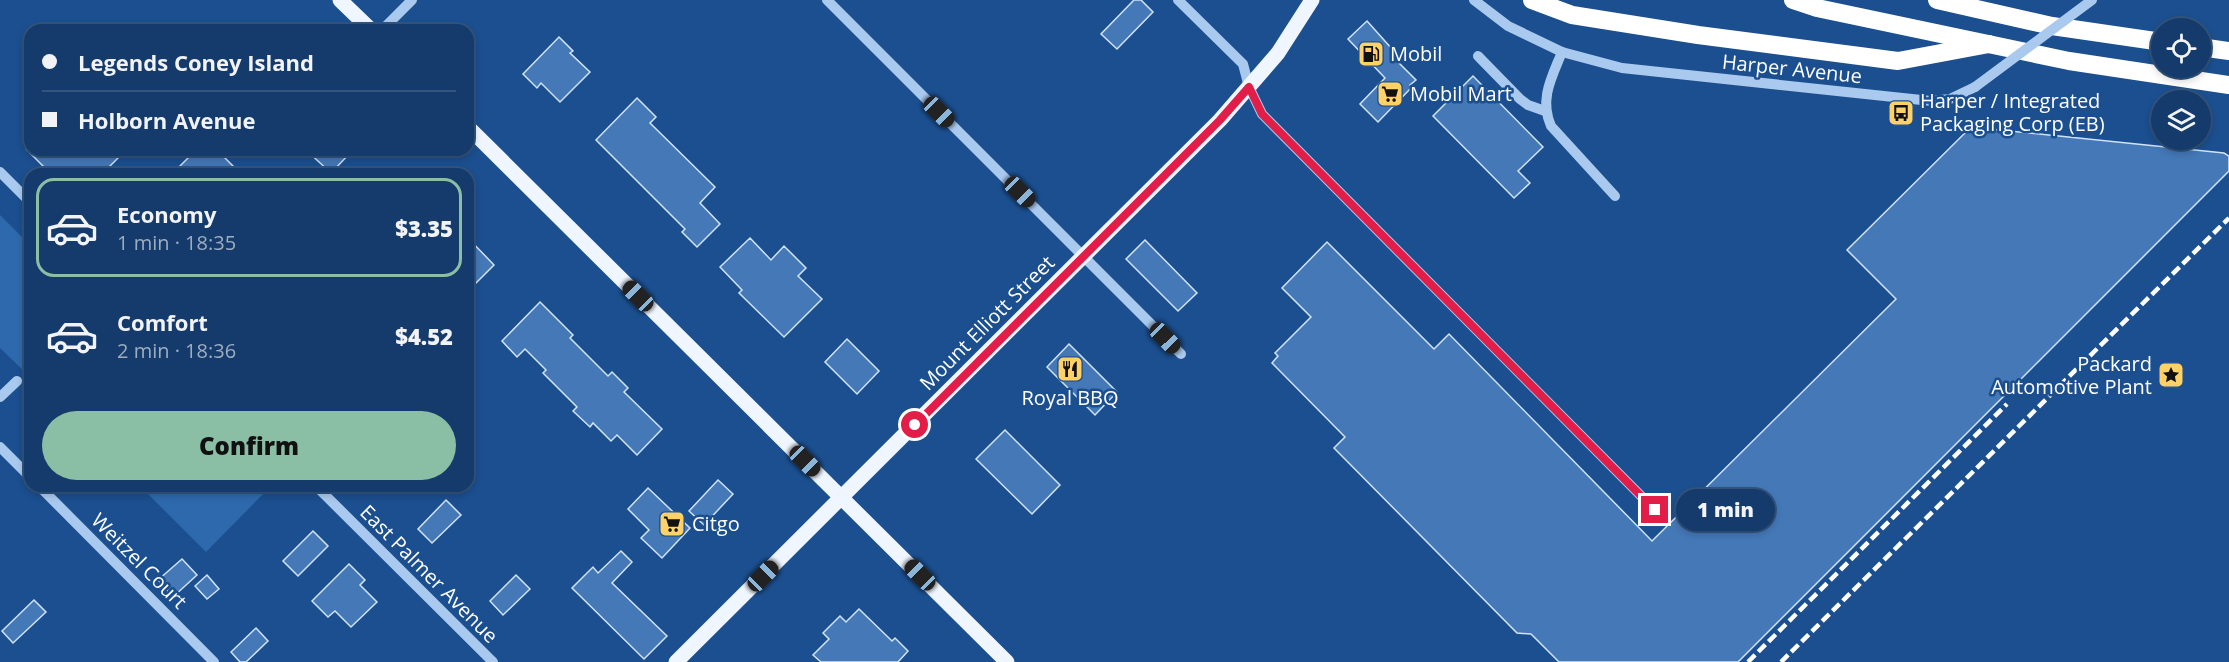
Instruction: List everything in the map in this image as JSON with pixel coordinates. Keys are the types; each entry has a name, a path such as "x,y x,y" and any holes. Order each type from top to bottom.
{"highway":[{"path":"1532,0 1572,15 1698,35 1898,62 1989,44"},
{"path":"1793,0 1817,8 2110,69 2229,85"},
{"path":"1937,0 2052,26 2151,40"},
{"path":"1996,0 2052,26"},
{"path":"2211,49 2229,51"}],"main road":[{"path":"340,0 364,24"},
{"name":"Mount Elliott Street","path":"676,662 1220,120 1278,53 1312,0"},
{"path":"474,133 1007,662"}],"street":[{"path":"388,24 412,0"},
{"path":"827,0 1181,354"},
{"path":"1178,0 1243,64 1249,87 1262,114 1655,510"},
{"name":"Harper Avenue","path":"1474,0 1508,26 1562,52 1633,69 1931,101 1950,99 1975,87 2092,0"},
{"path":"1562,52 1548,88 1545,111 1551,126 1615,196"},
{"path":"1478,56 1520,99 1528,105 1545,111"},
{"path":"0,172 24,196"},
{"path":"0,397 17,381"},
{"path":"0,447 24,471"},
{"name":"Weitzel Court","path":"45,492 213,662"},
{"name":"East Palmer Avenue","path":"322,492 492,662"}],"shaded area":[{"path":"0,215 24,239 24,371 0,348"},
{"path":"146,492 265,492 206,552"}],"building":[{"path":"1134,0 1141,0 1153,12 1117,49 1101,34"},
{"path":"1367,21 1401,59 1398,62 1416,80 1378,122 1360,104 1385,78 1348,39"},
{"path":"559,37 573,51 570,53 590,72 560,102 541,83 537,88 523,74"},
{"path":"1473,76 1543,147 1518,171 1530,183 1514,198 1433,116"},
{"path":"637,98 656,117 650,123 715,187 700,203 720,224 697,247 682,232 685,229 596,140"},
{"path":"1971,127 2151,145 2151,150 2195,150 2224,153 2229,156 2229,171 1738,662 1559,662 1531,634 1517,633 1334,448 1345,437 1272,363 1278,356 1275,353 1311,317 1282,288 1327,242 1434,349 1449,334 1652,541 1896,299 1847,250"},
{"path":"33,156 120,156 108,168 45,168"},
{"path":"190,156 223,156 235,168 178,168"},
{"path":"313,156 347,156 336,168 326,168"},
{"path":"750,238 771,260 784,246 806,268 798,276 822,299 784,337 739,293 742,290 720,267"},
{"path":"1145,240 1197,293 1178,311 1126,259"},
{"path":"474,244 494,265 474,285"},
{"path":"540,302 573,335 570,338 608,376 612,372 628,388 624,392 662,429 637,455 617,435 611,441 593,423 590,427 573,411 577,407 543,373 546,370 525,349 517,357 502,341"},
{"path":"847,339 879,371 857,394 825,362"},
{"path":"1069,344 1117,392 1095,415 1047,367"},
{"path":"1005,430 1060,485 1032,514 976,459"},
{"path":"718,480 733,494 704,525 689,511"},
{"path":"648,488 690,528 662,558 641,538 649,530 628,509"},
{"path":"446,500 461,515 432,543 418,529"},
{"path":"313,531 328,546 298,576 283,561"},
{"path":"621,551 632,562 612,583 667,636 644,659 572,588 593,567 598,573"},
{"path":"182,559 197,575 173,597 158,580"},
{"path":"349,564 365,580 360,585 377,602 351,627 335,611 328,617 312,601"},
{"path":"207,575 219,589 207,599 195,586"},
{"path":"516,575 530,589 503,615 490,601"},
{"path":"34,600 46,612 13,643 2,631"},
{"path":"859,609 892,641 895,638 908,651 898,662 821,662 813,655 829,639 823,633 840,616 846,622"},
{"path":"256,628 268,641 246,662 240,662 231,652"}],"railway":[{"path":"1781,662 2229,218"},
{"path":"1748,662 2007,404"}],"place":[{"name":"Mobil","path":"1371,54"},
{"name":"Mobil Mart","path":"1390,94"},
{"name":"Harper / Integrated Packaging Corp (EB)","path":"1901,113"},
{"name":"Royal BBQ","path":"1070,369"},
{"name":"Packard Automotive Plant","path":"2171,375"},
{"name":"Citgo","path":"672,524"}],"route":[{"path":"915,425 1220,120 1249,87 1262,114 1655,510"}]}
